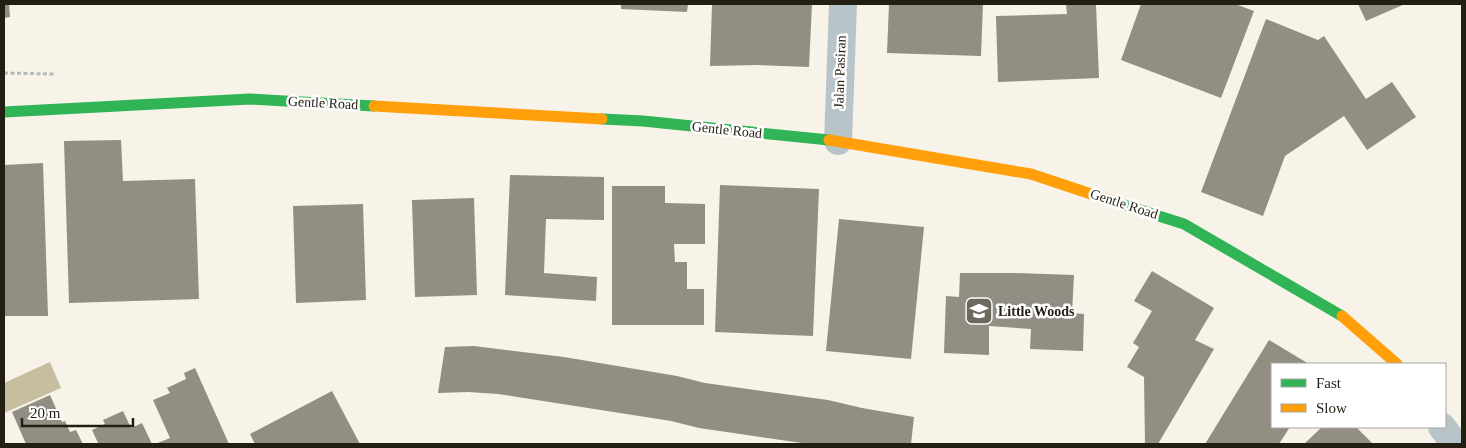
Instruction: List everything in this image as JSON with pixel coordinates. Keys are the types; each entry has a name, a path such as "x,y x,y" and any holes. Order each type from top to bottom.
{"street":[{"name":"Jalan Pasiran","path":"838,141 843,4"},
{"name":"Gentle Road","path":"4,112 250,99 643,121 838,141 1031,174 1184,224 1337,312 1397,363"},
{"path":"1443,428 1455,444"}],"shaded area":[{"path":"50,362 61,388 4,413 4,383"}],"building":[{"path":"4,4 9,4 10,17 4,18"},
{"path":"621,4 688,4 687,12 621,9"},
{"path":"712,4 812,4 809,67 710,66"},
{"path":"889,4 983,4 981,56 887,53"},
{"path":"1066,4 1096,4 1099,78 998,82 996,16 1067,14"},
{"path":"1141,4 1235,4 1254,11 1221,98 1121,60"},
{"path":"1358,4 1405,4 1366,21"},
{"path":"1266,19 1318,40 1324,36 1366,99 1392,82 1416,117 1367,150 1344,116 1285,156 1263,216 1201,192"},
{"path":"121,140 123,181 195,179 199,299 69,303 64,141"},
{"path":"43,163 48,316 4,316 4,165"},
{"path":"510,175 604,177 604,220 546,219 544,273 597,277 596,301 505,295"},
{"path":"720,185 819,189 813,336 715,332"},
{"path":"612,186 665,186 665,203 705,204 705,244 674,244 675,262 687,262 687,289 704,289 704,325 612,325"},
{"path":"474,198 477,295 415,297 412,200"},
{"path":"363,204 366,300 296,303 293,206"},
{"path":"839,219 924,227 911,359 826,351"},
{"path":"1152,271 1214,308 1195,340 1214,349 1158,444 1145,444 1144,377 1127,367 1139,347 1133,343 1152,311 1134,301"},
{"path":"960,273 1074,275 1072,313 1084,314 1083,351 1030,349 1031,329 989,326 989,355 944,353 946,296 959,297"},
{"path":"1269,340 1307,363 1271,363 1271,428 1289,428 1279,444 1205,444"},
{"path":"474,346 564,357 677,376 705,383 828,400 914,417 911,444 809,444 699,428 671,421 498,394 438,393 445,347"},
{"path":"195,368 229,444 155,444 170,438 153,400 170,393 167,388 186,379 184,373"},
{"path":"332,391 360,444 255,444 250,434"},
{"path":"50,395 62,422 65,421 70,432 76,430 83,444 26,444 12,412"},
{"path":"123,411 131,428 142,423 152,444 95,444 98,443 92,430 105,424 103,420"},
{"path":"1321,428 1357,428 1373,444 1304,444"}],"traffic: fast":[{"path":"4,112 250,99 374,106"},
{"path":"602,119 643,121 829,140"},
{"path":"1121,204 1184,224 1342,316"}],"traffic: slow":[{"path":"374,106 602,119"},
{"path":"829,140 1031,174 1121,204"},
{"path":"1342,316 1396,363"}],"place":[{"name":"Little Woods","path":"979,311"}]}
